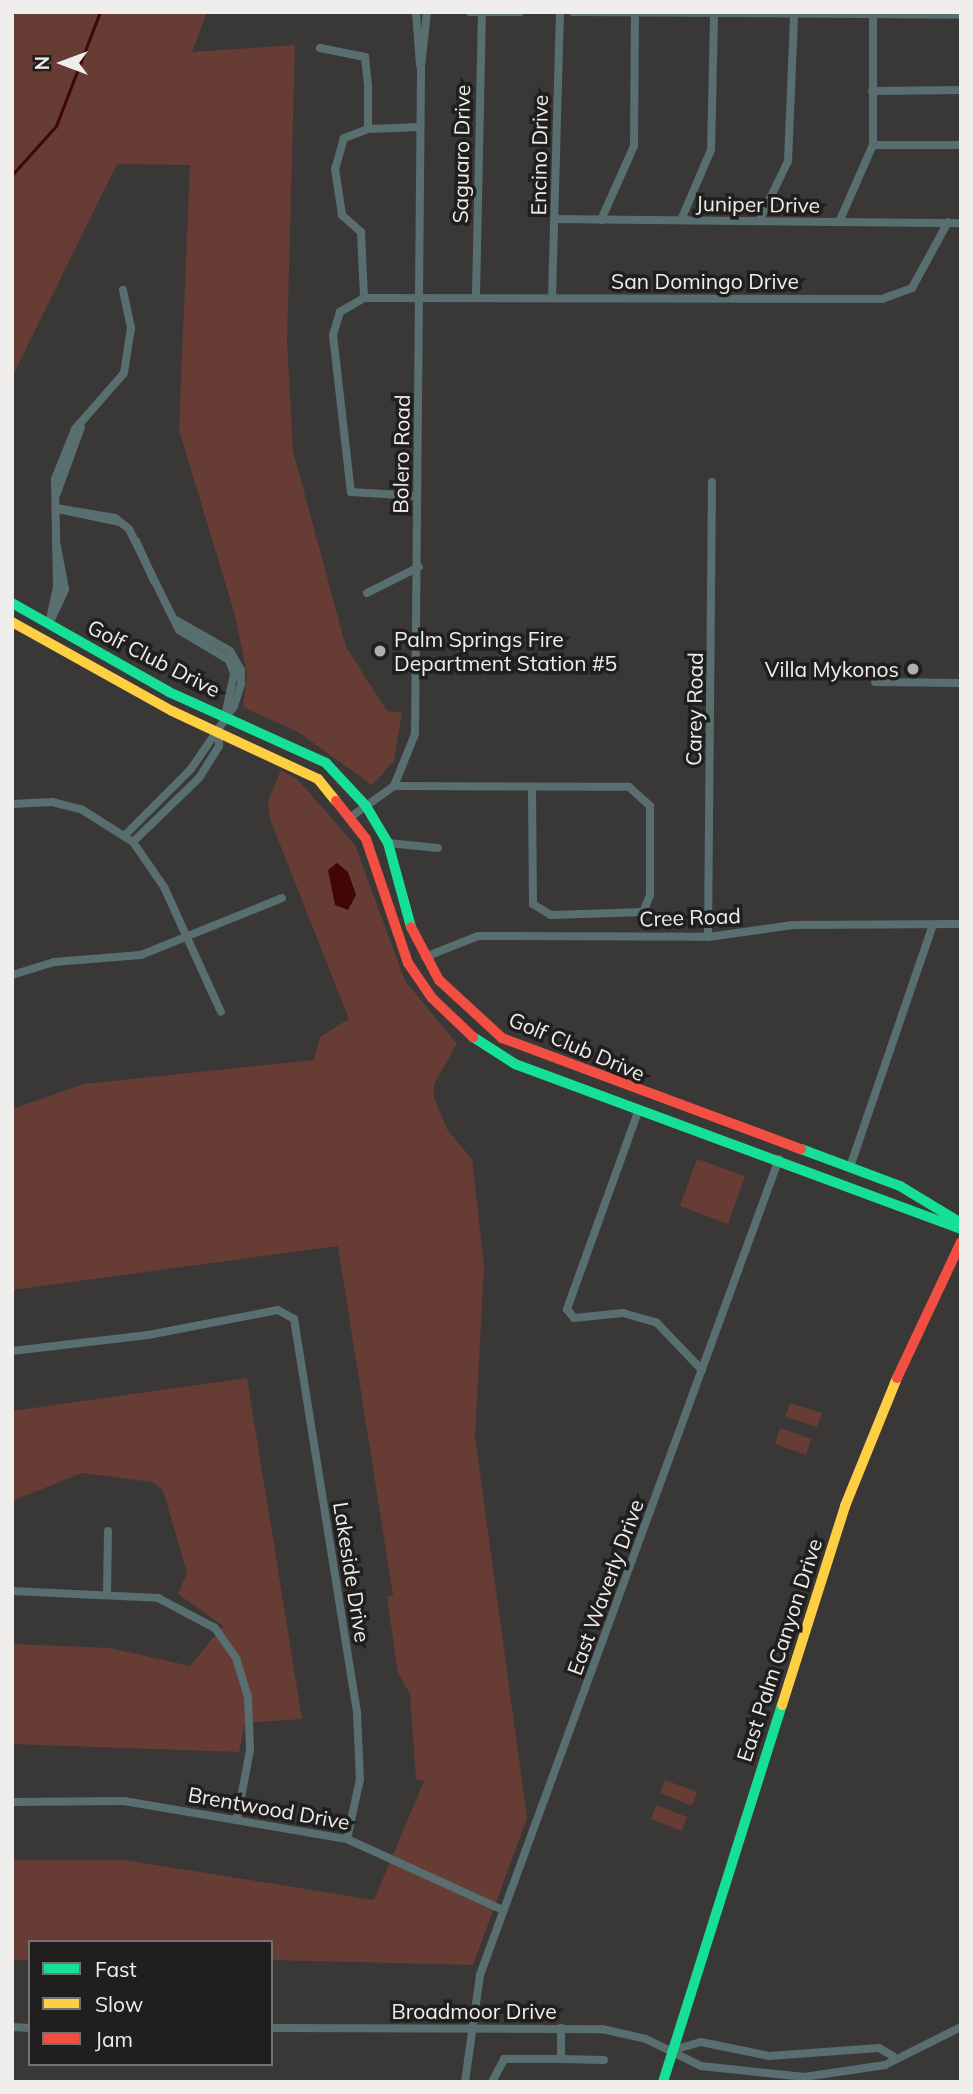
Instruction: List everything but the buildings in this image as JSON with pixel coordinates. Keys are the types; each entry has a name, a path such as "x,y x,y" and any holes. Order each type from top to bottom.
{"street":[{"name":"Bolero Road","path":"416,12 415,44 421,66"},
{"name":"Bolero Road","path":"394,786 415,734 419,567 416,496 421,297 421,66 426,43 427,12"},
{"path":"470,12 520,12"},
{"name":"Encino Drive","path":"552,298 560,12"},
{"path":"573,12 961,15"},
{"name":"Saguaro Drive","path":"475,296 482,13"},
{"path":"601,220 634,146 635,14"},
{"path":"681,220 711,150 714,14"},
{"path":"839,222 873,145 873,14"},
{"path":"760,219 790,150 794,15"},
{"path":"320,48 365,57 368,130"},
{"path":"872,90 961,90"},
{"path":"416,496 351,492 333,335 340,312 364,298 361,232 342,215 335,169 344,138 368,130 420,127"},
{"path":"873,145 961,145"},
{"name":"Juniper Drive","path":"555,219 961,223"},
{"name":"San Domingo Drive","path":"364,298 900,296 912,288 948,222"},
{"path":"49,624 65,589 56,542 57,493 62,455 81,427 118,386 128,359 123,290"},
{"name":"Carey Road","path":"708,937 712,482"},
{"path":"56,508 70,505 119,522 136,541 176,620 219,642 238,661 241,684 219,730 191,769 125,835"},
{"path":"367,593 419,567"},
{"name":"Golf Club Drive","path":"12,603 169,692 298,745 366,806 388,844 425,957 463,1008 518,1047 900,1186 961,1223"},
{"name":"Golf Club Drive","path":"12,622 219,730 296,765 352,816 366,839 408,963 455,1024 515,1064 779,1159 941,1227 961,1229"},
{"path":"874,682 961,683"},
{"path":"133,842 199,778 219,746 219,730"},
{"path":"352,816 394,786 629,787 643,794 650,806 650,895 643,912 551,915 533,904 532,787"},
{"path":"12,804 52,802 81,809 133,842 164,887 221,1012"},
{"path":"388,844 438,848"},
{"path":"12,975 54,962 141,955 184,935 282,898"},
{"name":"Cree Road","path":"425,957 478,936 708,937 793,925 961,923"},
{"path":"850,1167 933,925"},
{"path":"639,1109 568,1308 574,1318 623,1313 657,1323 702,1370"},
{"name":"East Waverly Drive","path":"465,2082 480,1975 779,1159"},
{"name":"East Palm Canyon Drive","path":"663,2082 845,1506 903,1362 961,1242"},
{"name":"Lakeside Drive","path":"12,1351 288,1312 357,1714 360,1779 347,1839"},
{"path":"107,1594 108,1531"},
{"path":"12,1591 107,1594 176,1604 226,1640 243,1678 251,1720 237,1819"},
{"name":"Brentwood Drive","path":"12,1802 124,1801 347,1839 503,1910"},
{"name":"Broadmoor Drive","path":"273,2028 561,2028 617,2031 673,2050 701,2066 804,2077 865,2071 892,2056 961,2027"},
{"path":"561,2028 561,2059"},
{"path":"673,2050 701,2042 769,2056 879,2048 892,2056"},
{"path":"492,2082 504,2059 604,2060"}],"shaded area":[{"path":"12,12 207,12 192,52 295,45 287,342 293,451 346,647 387,711 402,713 394,761 372,785 298,732 243,707 247,674 235,615 179,430 190,165 117,164 12,377"},
{"path":"281,770 298,780 355,845 405,981 457,1044 434,1084 434,1098 448,1131 472,1159 484,1267 475,1437 527,1818 473,1965 273,1960 273,1940 28,1940 28,1960 12,1960 12,1860 124,1860 374,1900 424,1781 416,1779 410,1694 398,1673 387,1597 393,1595 338,1246 12,1290 12,1109 84,1084 314,1060 320,1037 349,1019 270,819 268,801"},
{"path":"337,863 348,872 356,895 348,910 335,905 328,870"},
{"path":"697,1159 745,1176 728,1224 680,1206"},
{"path":"247,1378 302,1719 245,1723 239,1752 12,1744 12,1644 110,1648 190,1666 223,1626 178,1594 187,1573 163,1490 152,1482 82,1473 12,1501 12,1411"},
{"path":"790,1403 822,1413 817,1427 785,1417"},
{"path":"780,1428 811,1439 806,1455 775,1444"},
{"path":"665,1780 697,1792 692,1806 660,1793"},
{"path":"656,1805 687,1817 682,1831 651,1819"}],"waterway":[{"path":"12,175 56,126 100,12"}],"traffic: fast":[{"path":"12,603 169,692 326,763 366,806 388,843 411,927"},
{"path":"473,1037 515,1064 961,1229"},
{"path":"801,1149 900,1186 961,1223"},
{"path":"663,2082 782,1705"}],"traffic: slow":[{"path":"12,622 172,711 318,779 336,801"},
{"path":"782,1705 845,1506 897,1378"}],"traffic: jam":[{"path":"336,801 366,839 408,963 432,998 473,1037"},
{"path":"411,927 439,980 502,1038 801,1149"},
{"path":"897,1378 961,1242"}],"place":[{"name":"Palm Springs Fire Department Station #5","path":"380,651"},
{"name":"Villa Mykonos","path":"913,669"}]}
